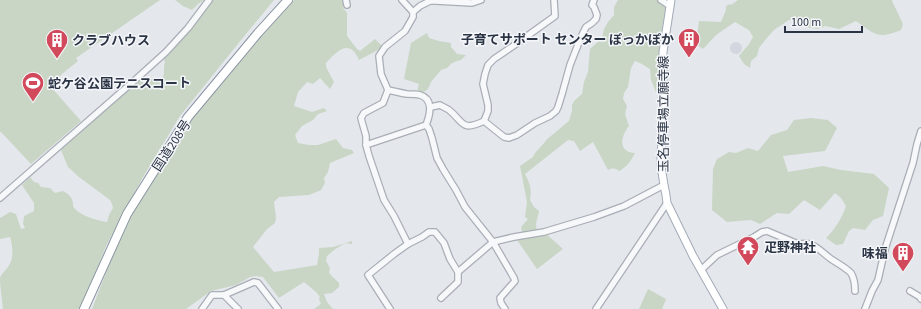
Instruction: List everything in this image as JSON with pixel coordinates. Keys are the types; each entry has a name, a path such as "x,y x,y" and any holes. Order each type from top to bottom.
{"highway":[{"name":"国道208号","path":"84,309 127,214 188,117 258,32 288,0"}],"main road":[{"name":"玉名停車場立願寺線","path":"671,3 663,52 663,130 661,166 667,203 693,256 723,309"}],"street":[{"path":"0,198 166,52 188,28 209,0"},
{"path":"402,0 413,12"},
{"path":"408,244 384,200 366,146 366,136 361,118 364,113 383,104 388,90 381,74 379,56 385,47 405,31 413,17 413,12 429,1 436,0 472,3 481,0"},
{"path":"431,107 440,105 449,110 459,122 464,125 473,126 484,121 488,111 488,105 483,84 488,65 494,59 555,16 554,0"},
{"path":"484,121 504,137 509,138 517,135 534,123 550,116 556,111 570,65 581,37 586,27 596,19 597,15 592,5 594,0"},
{"path":"661,0 671,3"},
{"path":"366,146 426,125 429,118 431,107 429,101 420,95 388,90"},
{"path":"426,125 429,129 437,158 443,169 465,207 493,242 514,278 515,281 500,298 505,309"},
{"path":"865,309 878,280 885,249 921,131"},
{"path":"458,272 493,242 544,232 594,217 624,206 664,185"},
{"path":"596,309 667,203"},
{"path":"701,270 717,255 762,232 767,231 798,244 808,243 814,246 844,267 851,274 855,291"},
{"path":"390,309 368,275 408,244 429,232 434,232 444,243 450,260 458,272 458,282 441,298"},
{"path":"202,309 212,295 224,295 254,282 258,283 278,309"},
{"path":"910,291 921,299"},
{"path":"224,295 238,309"}],"shaded area":[{"path":"736,42 740,44 742,48 740,52 736,54 732,52 730,48 732,44"}],"green space":[{"path":"0,0 160,0 76,58 78,61 50,86 81,121 31,164 0,132"},
{"path":"175,0 204,0 192,10"},
{"path":"212,0 274,0 180,116 143,177 106,246 81,309 3,309 0,278 10,264 12,249 10,237 0,239 0,218 10,212 16,214 21,229 25,228 23,224 24,216 34,211 34,203 22,185 30,177 41,187 50,188 55,193 63,191 71,197 73,207 78,212 90,218 107,222 113,208 110,200 68,167 61,150 137,80 140,80 145,84 153,78 157,79 163,77 165,62 163,57 193,26"},
{"path":"294,0 344,0 343,8 347,13 347,36 357,49 360,51 375,39 383,47 359,60 355,53 348,48 339,51 326,63 326,67 334,82 330,89 320,78 313,84 307,82 298,92 294,106 312,112 324,108 327,111 318,114 313,120 302,126 295,135 298,143 318,145 336,139 343,148 352,150 354,153 330,163 328,172 324,178 325,183 321,190 309,195 279,197 274,202 276,218 275,223 267,229 253,247 274,272 317,265 319,248 333,247 344,243 327,256 326,261 330,268 329,273 339,283 339,287 332,293 324,294 327,302 333,309 314,309 321,304 319,299 320,297 304,282 279,298 263,277 256,276 250,277 236,285 211,291 186,309 92,309 117,244 133,212 173,147 190,122 221,83 272,22"},
{"path":"618,0 660,0 666,4 659,43 659,91 656,92 651,80 650,69 635,61 631,68 628,87 624,93 623,99 627,106 625,114 629,126 624,134 622,143 625,150 635,153 628,164 619,171 616,169 608,170 593,142 580,151 574,141 568,140 525,174 530,187 530,200 534,207 539,211 536,224 537,233 544,232 563,249 537,269 515,237 523,235 521,227 528,219 525,217 527,202 520,166 533,157 546,140 569,121 572,105 574,101 582,94 584,82 588,72 590,49 602,38 604,29 614,15 614,7"},
{"path":"738,0 892,0 903,24 901,30 887,35 881,35 872,32 856,21 839,29 825,26 818,29 802,25 796,20 789,20 774,30 766,39 759,48 757,56 751,61 750,68 744,64 739,56 753,37 749,30 735,22 716,35 703,49 694,43 699,21 721,22 726,6 731,5"},
{"path":"427,33 429,38 451,43 451,47 457,54 466,55 461,60 452,63 447,68 441,70 431,82 428,89 420,95 417,94 419,84 404,79 411,43"},
{"path":"811,118 828,120 837,128 825,151 783,156 788,172 823,166 874,174 889,188 883,216 873,220 865,230 853,228 849,231 843,244 836,245 826,238 838,223 846,206 841,198 835,193 820,210 804,200 789,214 777,213 760,224 751,220 727,222 712,210 713,169 717,159 729,152 736,153 748,148 758,151 771,135 787,130 794,120"},
{"path":"352,241 352,244 345,243"},
{"path":"648,289 666,299 662,309 639,309"}],"place":[{"name":"子育てサポート センター ぽっかぽか","path":"689,58"},
{"name":"クラブハウス","path":"57,60"},
{"name":"蛇ケ谷公園テニスコート","path":"33,102"},
{"name":"疋野神社","path":"748,266"},
{"name":"味福","path":"903,272"}]}
